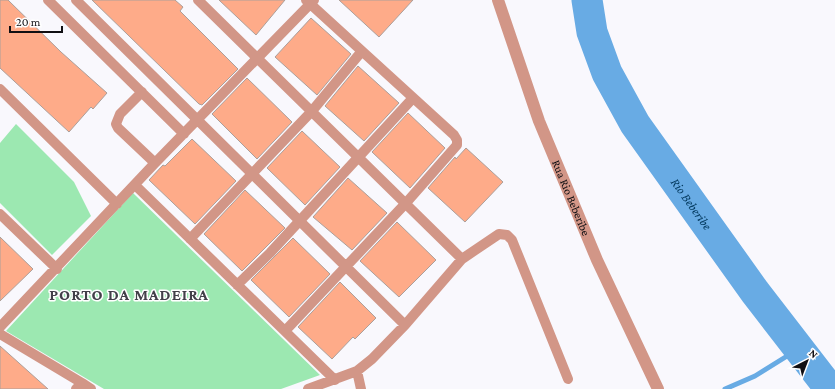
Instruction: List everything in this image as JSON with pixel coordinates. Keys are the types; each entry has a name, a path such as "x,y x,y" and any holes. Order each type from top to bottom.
{"street":[{"name":"Rua Rio Beberibe","path":"498,0 542,128 597,260 658,389"}],"lane":[{"path":"48,0 184,134"},
{"path":"76,0 405,325"},
{"path":"198,0 462,259"},
{"path":"0,327 57,269 155,162 258,58 310,1 454,135 457,140 457,145 347,267 285,331"},
{"path":"190,239 312,111 362,51"},
{"path":"0,89 117,204"},
{"path":"142,92 120,114 116,124 118,128 155,162"},
{"path":"237,285 300,221 358,156 413,98"},
{"path":"135,185 335,380"},
{"path":"0,214 57,269"},
{"path":"308,389 357,371 372,359 405,325 462,259 499,234 507,235 512,240 568,379"},
{"path":"0,334 79,386 91,389"},
{"path":"357,371 361,389"}],"green space":[{"path":"16,124 74,182 91,216 52,255 0,203 0,143"},
{"path":"133,193 320,375 281,389 104,389 6,331"}],"building":[{"path":"0,0 8,0 61,52 107,93 93,109 91,107 69,132 0,68"},
{"path":"92,0 175,0 183,7 180,11 238,69 202,105 199,104"},
{"path":"219,0 285,0 256,35"},
{"path":"339,0 413,0 379,37"},
{"path":"311,18 351,54 317,95 275,57"},
{"path":"358,66 399,103 364,141 325,106"},
{"path":"247,78 292,122 257,159 212,114"},
{"path":"408,113 445,148 410,188 372,152"},
{"path":"302,131 340,167 305,205 267,168"},
{"path":"192,139 236,181 195,224 149,180"},
{"path":"466,148 503,182 465,222 428,188 455,157 456,159"},
{"path":"348,178 387,213 352,250 313,217"},
{"path":"245,190 285,228 242,271 204,234"},
{"path":"397,222 436,260 399,297 360,261"},
{"path":"0,237 33,269 0,301"},
{"path":"293,238 330,274 289,317 251,280"},
{"path":"340,282 376,318 355,339 353,337 332,359 298,327"},
{"path":"0,346 48,389 0,389"}],"waterway":[{"name":"Rio Beberibe","path":"587,0 592,32 607,73 635,124 755,292 830,389"},
{"path":"725,389 755,376 800,348"}],"district":[{"name":"PORTO DA MADEIRA","path":"129,294"}]}
